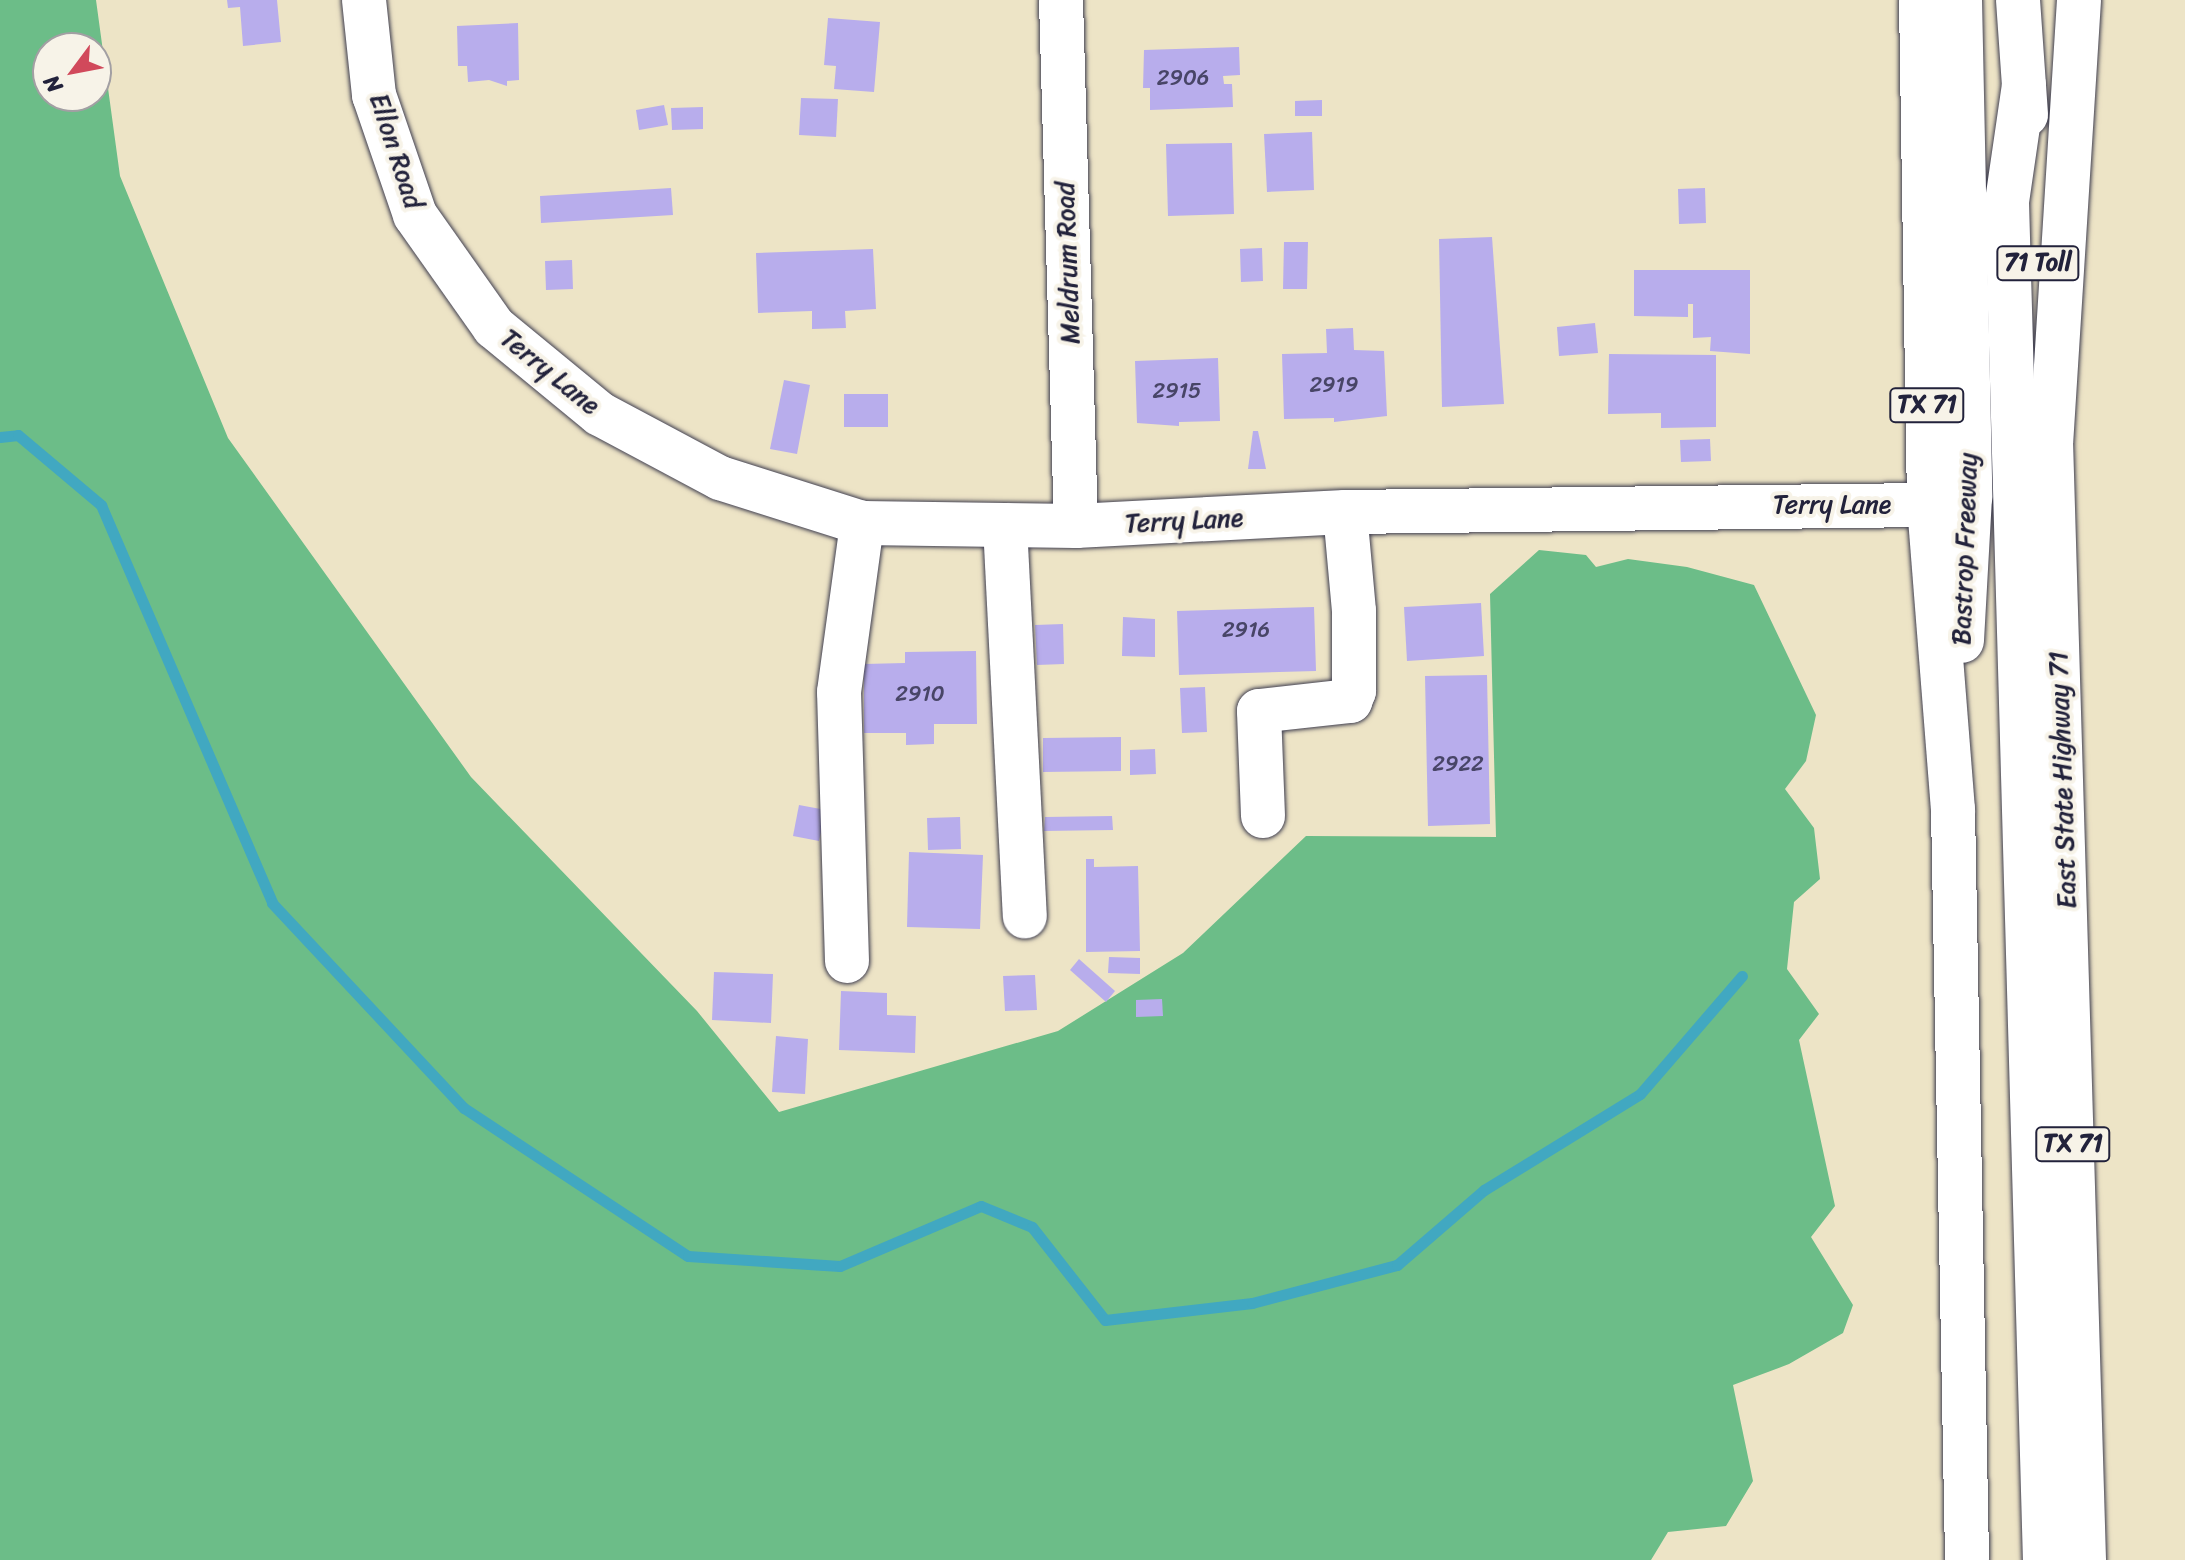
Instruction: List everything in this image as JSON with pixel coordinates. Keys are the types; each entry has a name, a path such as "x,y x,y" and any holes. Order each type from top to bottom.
{"main road":[{"name":"Ellon Road","path":"364,0 374,95 415,215 494,327"},
{"name":"Meldrum Road","path":"1061,0 1076,526"},
{"name":"TX 71","path":"1921,0 1929,505 1953,809 1967,1560"},
{"name":"Bastrop Freeway","path":"1953,809 1970,497 1960,0"},
{"name":"71 Toll","path":"2018,0 2051,441"},
{"name":"East State Highway 71","path":"2079,0 2051,441 2084,1560"},
{"path":"2024,85 2007,202 2045,1560"},
{"name":"Terry Lane","path":"494,327 613,421 720,478 862,523 1076,526 1345,512 1929,505"},
{"path":"1263,816 1259,711 1350,701 1354,691 1354,611 1345,512"},
{"path":"847,961 839,692 862,523"},
{"path":"1005,525 1025,916"}],"green space":[{"path":"0,0 96,0 100,32 32,32 32,112 111,112 120,176 228,438 471,777 697,1011 779,1112 1058,1031 1183,953 1306,836 1496,837 1490,594 1539,550 1586,555 1596,567 1628,559 1687,567 1754,585 1816,715 1806,761 1785,789 1814,828 1820,879 1794,902 1787,969 1819,1014 1799,1040 1835,1206 1811,1237 1853,1305 1843,1333 1789,1364 1733,1385 1753,1481 1726,1526 1668,1532 1651,1560 0,1560"}],"building":[{"path":"227,0 277,0 281,42 243,46 240,7 228,8"},
{"path":"828,18 880,22 874,92 834,89 836,66 824,65"},
{"path":"518,23 519,80 507,81 507,86 489,80 468,82 467,66 458,66 457,26"},
{"path":"1239,47 1240,75 1223,76 1224,84 1232,84 1233,107 1150,110 1150,88 1143,88 1144,50"},
{"path":"801,98 838,99 836,137 799,135"},
{"path":"1322,100 1322,116 1295,116 1295,101"},
{"path":"664,105 668,125 639,130 636,110"},
{"path":"703,107 703,129 672,130 671,108"},
{"path":"1312,132 1314,190 1267,192 1264,134"},
{"path":"1232,143 1234,214 1168,216 1166,144"},
{"path":"671,188 673,215 541,223 540,196"},
{"path":"1705,188 1706,223 1679,224 1678,189"},
{"path":"1492,237 1504,404 1442,407 1439,239"},
{"path":"1284,242 1308,242 1307,289 1283,289"},
{"path":"1262,248 1263,281 1241,282 1240,249"},
{"path":"873,249 876,309 845,311 846,328 812,329 812,311 758,313 756,253"},
{"path":"572,260 573,289 546,290 545,261"},
{"path":"1634,270 1750,270 1750,354 1710,351 1711,337 1693,338 1693,304 1688,304 1688,317 1634,316"},
{"path":"1595,323 1598,353 1559,356 1557,327"},
{"path":"1353,328 1354,350 1384,351 1387,416 1334,422 1334,418 1284,419 1282,354 1327,353 1326,329"},
{"path":"1609,354 1716,355 1716,427 1661,428 1661,413 1608,414"},
{"path":"1218,358 1220,421 1179,422 1179,426 1137,423 1135,361"},
{"path":"784,380 810,385 797,454 770,449"},
{"path":"844,394 888,394 888,427 844,427"},
{"path":"1253,431 1258,431 1266,469 1248,469"},
{"path":"1710,439 1711,461 1681,462 1680,440"},
{"path":"1481,603 1484,656 1407,661 1404,607"},
{"path":"1314,607 1316,671 1179,675 1177,611"},
{"path":"1123,617 1155,619 1155,657 1122,656"},
{"path":"1063,624 1064,664 1037,665 1035,625"},
{"path":"976,651 977,724 934,724 934,744 906,745 906,733 864,733 864,664 905,663 905,652"},
{"path":"1487,675 1490,824 1428,826 1425,676"},
{"path":"1205,687 1207,732 1182,733 1180,688"},
{"path":"1121,737 1121,771 1043,772 1043,738"},
{"path":"1155,749 1156,774 1130,775 1130,750"},
{"path":"799,805 826,810 819,841 793,836"},
{"path":"1112,816 1113,830 1044,831 1045,817"},
{"path":"960,817 961,849 928,850 927,818"},
{"path":"909,852 983,855 980,929 907,927"},
{"path":"1086,859 1094,859 1094,867 1138,866 1140,951 1086,952"},
{"path":"1109,957 1140,958 1140,974 1108,973"},
{"path":"1079,959 1115,991 1106,1002 1070,970"},
{"path":"714,972 773,974 771,1023 712,1020"},
{"path":"1035,975 1037,1010 1005,1011 1003,976"},
{"path":"841,991 887,993 887,1015 916,1016 915,1053 839,1050"},
{"path":"1162,999 1163,1016 1136,1017 1136,1000"},
{"path":"776,1036 808,1039 805,1094 772,1092"}],"waterway":[{"path":"0,437 18,435 101,505 272,903 464,1108 688,1256 840,1266 981,1206 1032,1227 1105,1320 1252,1303 1397,1265 1484,1190 1640,1094 1742,976"}]}
